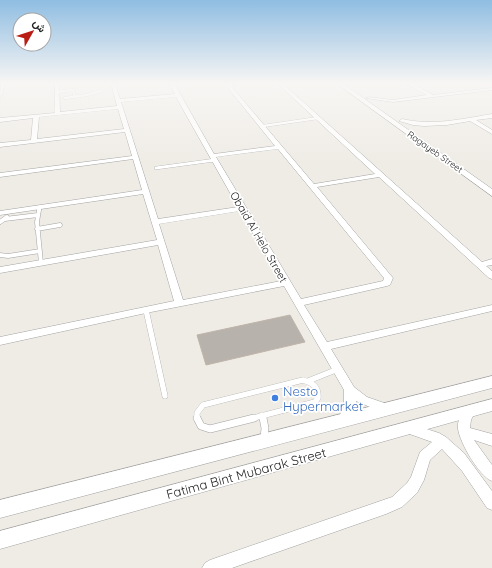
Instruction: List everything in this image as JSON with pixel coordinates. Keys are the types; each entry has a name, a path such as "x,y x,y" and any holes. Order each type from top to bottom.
{"street":[{"path":"58,110 58,114"},
{"path":"0,120 86,110"},
{"path":"122,110 160,242 180,304"},
{"name":"Obaid Al Helo Street","path":"186,110 242,208 350,390 371,404 387,409"},
{"path":"249,110 388,275 388,280 384,284 298,303"},
{"path":"308,110 492,276"},
{"name":"Ragayeb Street","path":"374,110 492,193"},
{"name":"Ragayeb Street","path":"385,110 492,184"},
{"path":"34,140 36,116"},
{"path":"402,121 430,124 492,116"},
{"path":"469,119 492,132"},
{"path":"419,131 423,127 430,124"},
{"path":"0,145 128,130"},
{"path":"214,158 281,147"},
{"path":"0,175 136,157"},
{"path":"312,186 380,175"},
{"path":"3,215 40,207 146,191"},
{"path":"155,222 242,208"},
{"path":"0,270 160,242"},
{"path":"480,265 492,262"},
{"path":"0,341 146,310 286,283"},
{"path":"325,346 492,308"},
{"path":"0,509 492,382"},
{"path":"343,421 350,406 350,390"},
{"name":"Fatima Bint Mubarak Street","path":"0,540 492,405"},
{"path":"469,412 465,416 465,432 471,447 492,475"},
{"path":"408,428 427,434 442,442 461,460 492,504"},
{"path":"465,432 492,440"},
{"path":"210,568 397,502 412,488 417,480 425,456 442,442"},
{"path":"461,460 477,455"}],"lane":[{"path":"263,126 318,118"},
{"path":"156,168 214,158"},
{"path":"40,207 37,229 41,263"},
{"path":"0,222 3,215 38,215"},
{"path":"37,229 60,225"},
{"path":"0,255 8,256 40,251"},
{"path":"146,310 165,396"},
{"path":"308,381 317,388 318,398 315,402 210,430 203,428 198,423 196,417 198,410 203,405 298,381 308,381 338,369"},
{"path":"262,415 265,428 263,442"}],"building":[{"path":"290,315 305,342 206,365 197,335"}],"place":[{"name":"Nesto Hypermarket","path":"275,398"}]}
